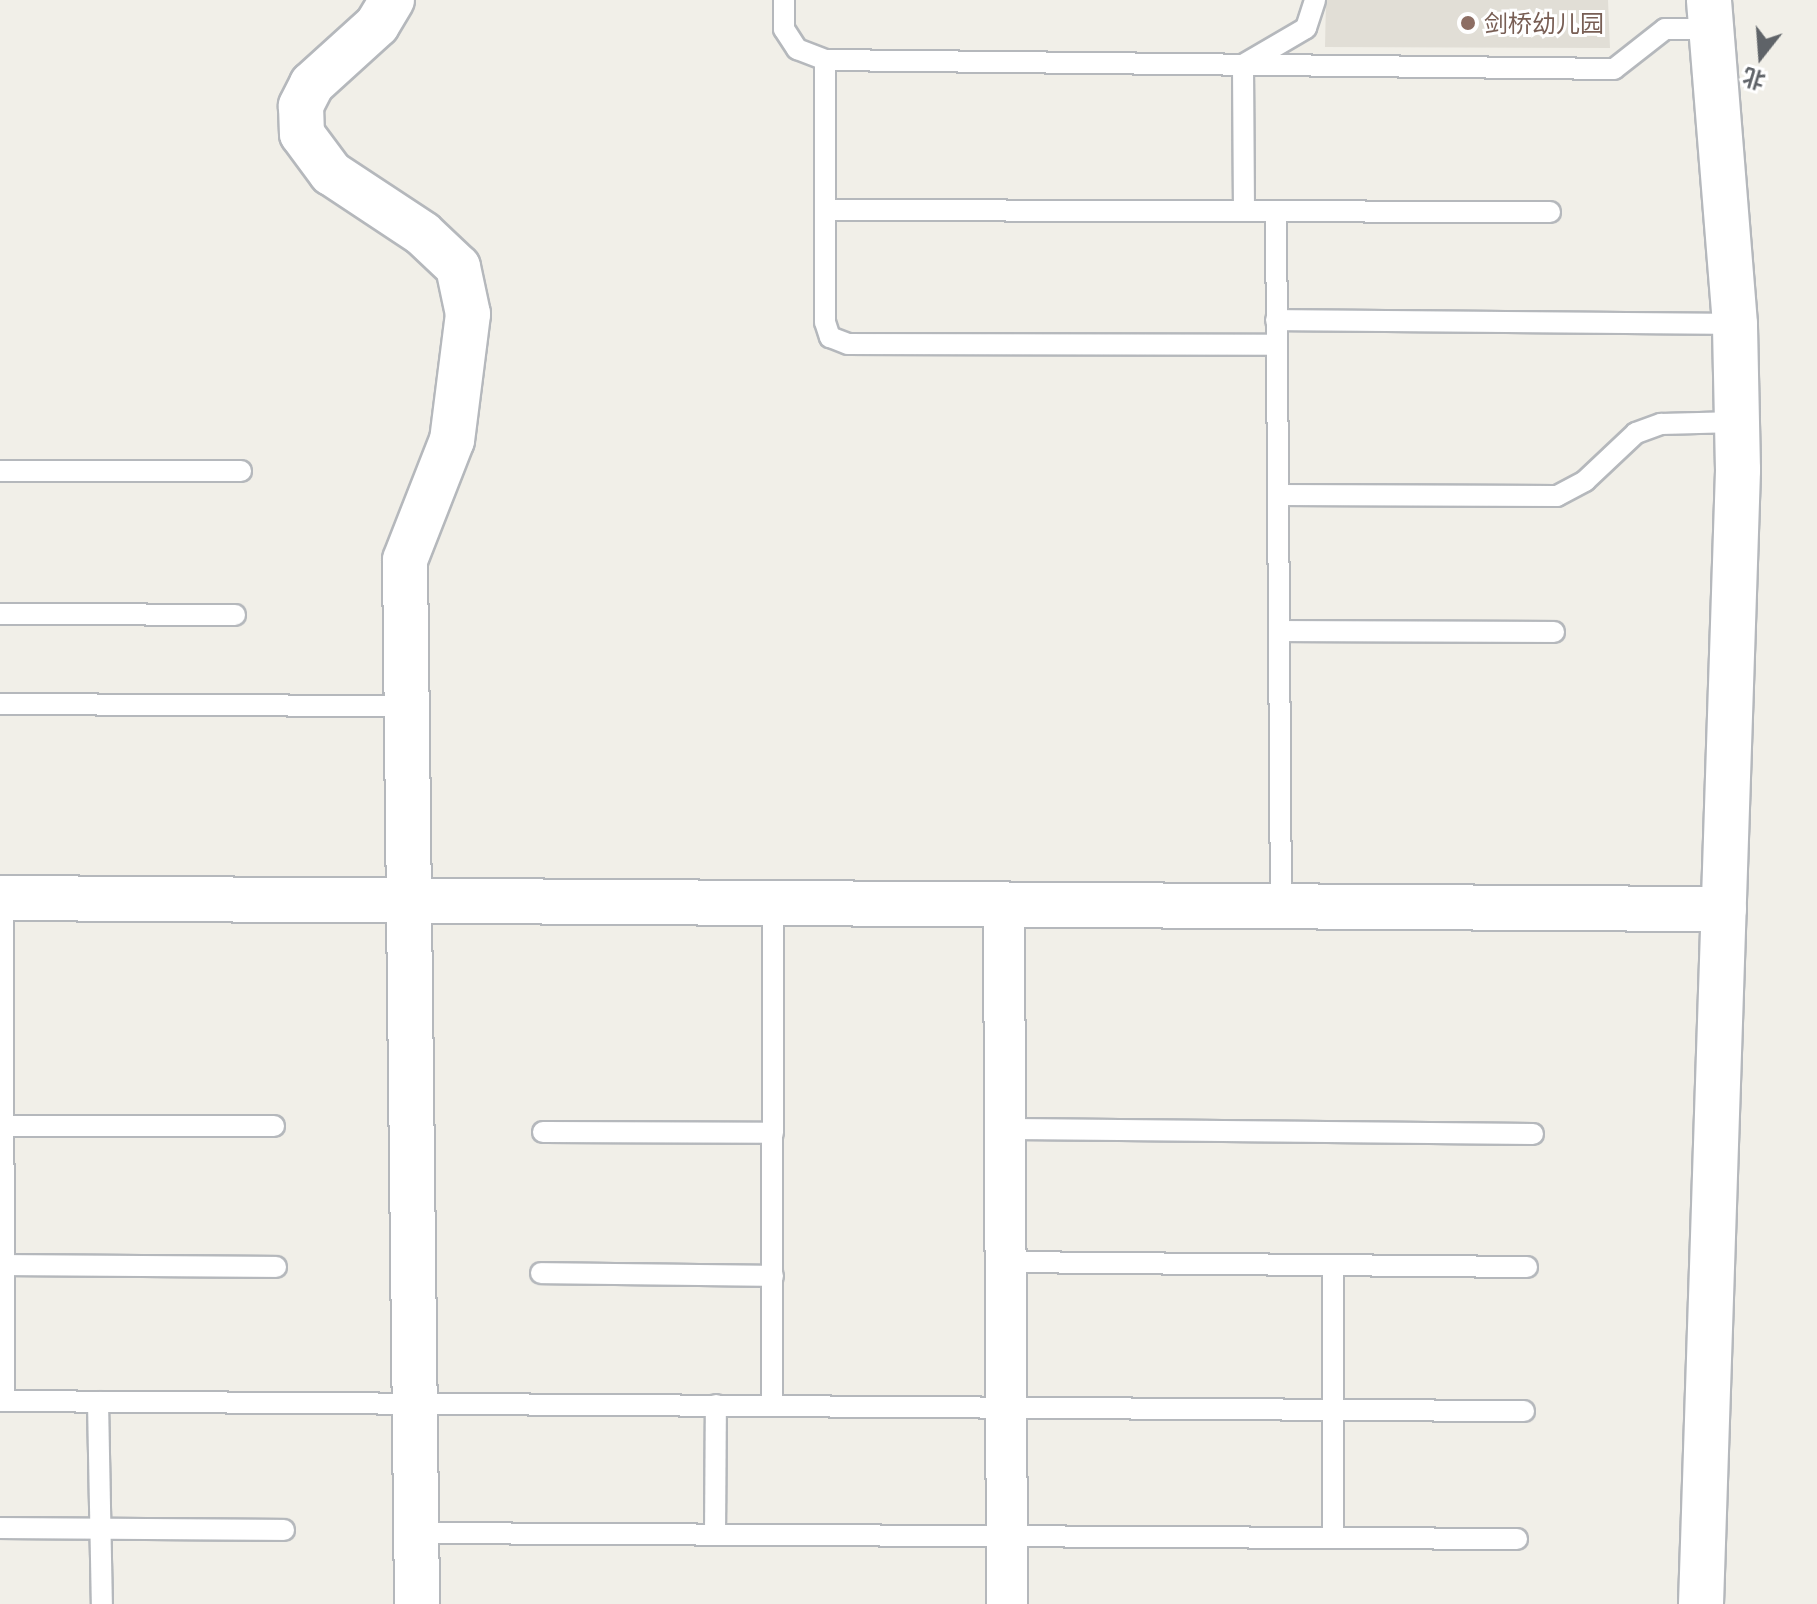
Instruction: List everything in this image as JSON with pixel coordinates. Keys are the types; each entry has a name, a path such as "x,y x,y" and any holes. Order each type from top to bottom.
{"street":[{"path":"392,0 377,25 312,84 301,106 302,134 314,156 442,249 458,267 465,290 467,356 455,426 440,481 405,560 417,1604"},
{"path":"1701,1604 1737,422 1735,324 1710,15"},
{"path":"1,898 1724,909"},
{"path":"1004,904 1007,1604"}],"lane":[{"path":"784,0 784,29 797,49 825,60 1614,69 1665,29 1710,15"},
{"path":"1243,65 1306,28 1315,0"},
{"path":"825,60 825,322 830,337 848,344 1277,345"},
{"path":"1243,65 1244,211"},
{"path":"825,210 1550,212"},
{"path":"1276,211 1281,906"},
{"path":"1276,320 1735,324"},
{"path":"1278,495 1557,496 1585,481 1649,428 1737,422"},
{"path":"0,471 241,471"},
{"path":"0,614 235,615"},
{"path":"1279,631 1554,632"},
{"path":"0,704 407,706"},
{"path":"1,898 4,1126 2,1401 1524,1411"},
{"path":"772,1406 773,903"},
{"path":"4,1126 274,1126"},
{"path":"1005,1129 1533,1134"},
{"path":"543,1132 773,1133"},
{"path":"1006,1262 1527,1267"},
{"path":"4,1265 276,1267"},
{"path":"1333,1265 1333,1538"},
{"path":"541,1273 773,1276"},
{"path":"98,1402 102,1604"},
{"path":"715,1535 716,1405"},
{"path":"0,1528 284,1530"},
{"path":"417,1533 1517,1539"}],"shaded area":[{"name":"剑桥幼儿园","path":"1326,0 1608,0 1610,48 1325,47"}],"place":[{"name":"剑桥幼儿园","path":"1468,23"}]}
